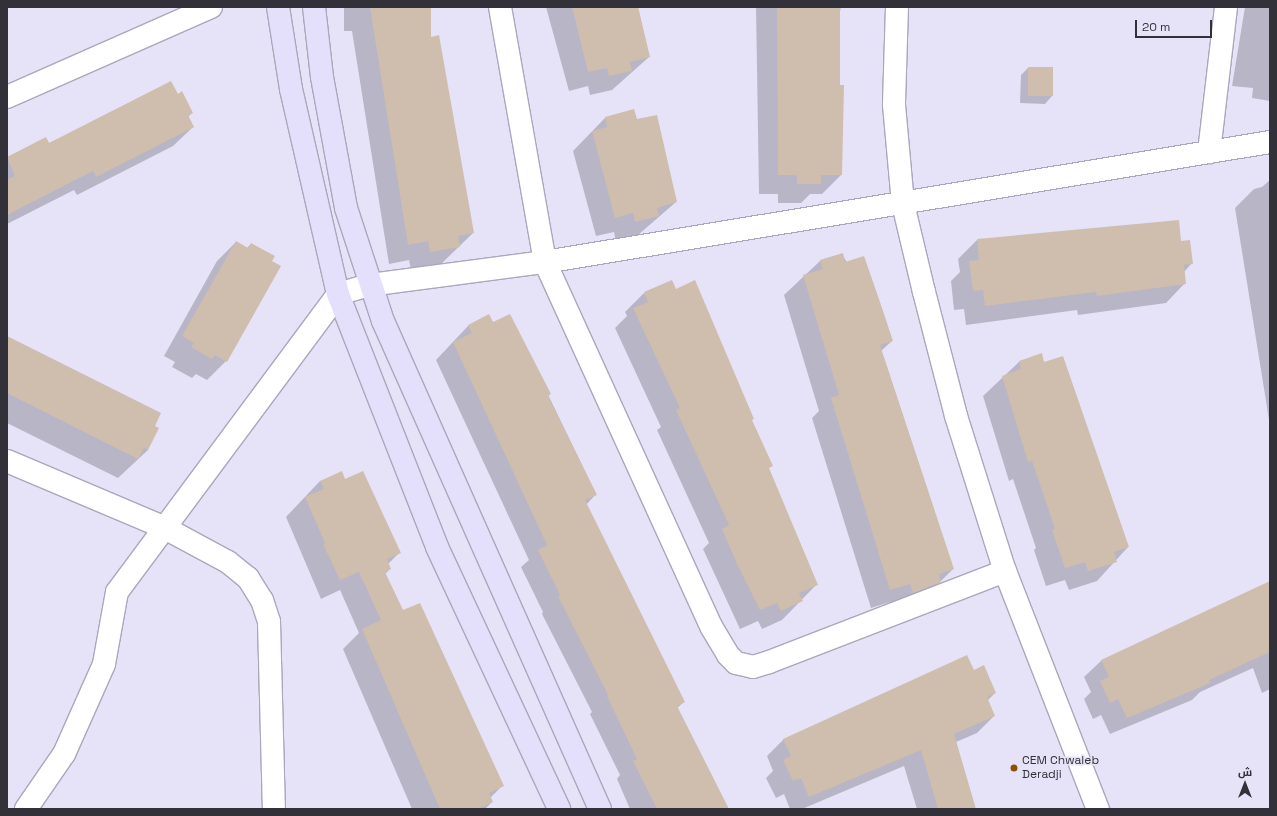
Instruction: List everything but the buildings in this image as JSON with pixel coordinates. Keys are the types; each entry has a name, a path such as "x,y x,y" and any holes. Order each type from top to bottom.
{"main road":[{"path":"278,7 295,104 338,294 437,547 559,809"},
{"path":"314,7 322,77 346,208 370,285 383,321 600,809"}],"street":[{"path":"7,97 211,7"},
{"path":"500,7 545,262 712,628 736,663 753,667 769,662 1005,570"},
{"path":"897,7 894,105 903,204 956,416 1005,570 1098,809"},
{"path":"1209,152 1226,7"},
{"path":"26,809 64,754 104,664 117,592 163,527 338,294 370,285 545,262 903,204 1270,142"},
{"path":"7,461 163,527 228,562 248,578 262,600 269,622 274,809"}],"place":[{"name":"CEM Chwaleb Deradji","path":"1014,768"}]}
